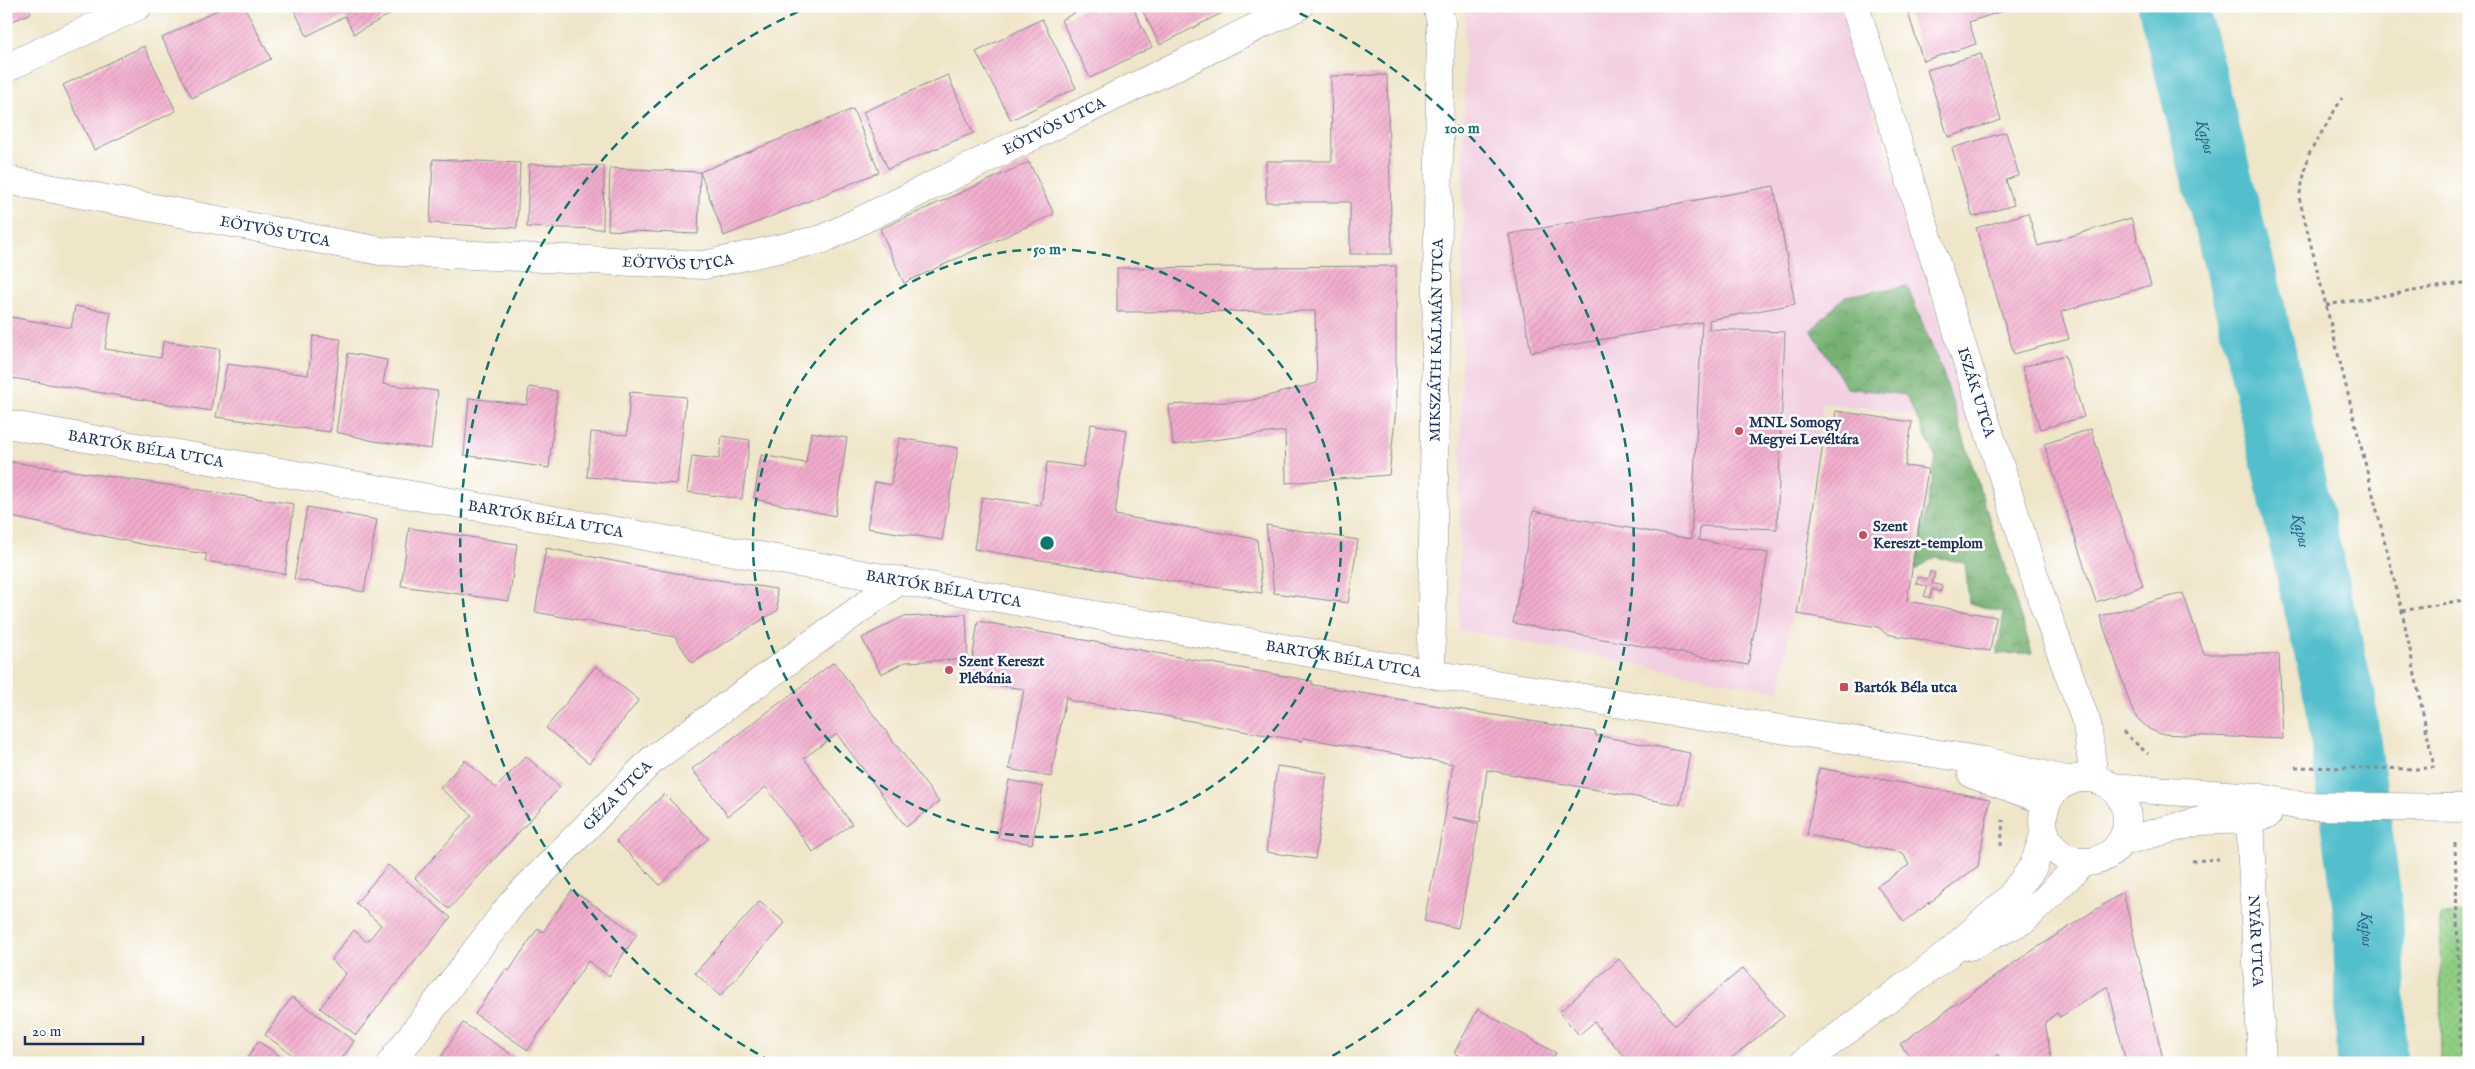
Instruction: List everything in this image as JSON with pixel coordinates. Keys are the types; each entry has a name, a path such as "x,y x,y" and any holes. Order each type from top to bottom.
{"street":[{"path":"6,68 138,6"},
{"name":"EÖTVÖS UTCA","path":"6,180 380,251 704,265 824,239 1299,6"},
{"name":"MIKSZÁTH KÁLMÁN UTCA","path":"1431,674 1441,22 1437,6"},
{"name":"ISZÁK UTCA","path":"1855,6 2041,597 2087,724 2092,783"},
{"name":"BARTÓK BÉLA UTCA","path":"6,424 897,582 1431,674 1882,747"},
{"name":"GÉZA UTCA","path":"391,1063 513,902 652,760 897,582"},
{"path":"1882,747 1984,761 2092,783 2256,797 2301,806 2469,808"},
{"path":"1882,747 1981,776 2046,802"},
{"path":"1804,1063 1942,959 2009,899 2032,868 2044,833 2043,817 2046,802 2056,789 2092,783 2124,803 2127,823 2121,842 2111,854 2097,861 2082,863 2066,858 2053,848 2044,833"},
{"path":"2121,842 2200,821 2250,819 2301,806"},
{"name":"NYÁR UTCA","path":"2250,819 2262,1063"},
{"path":"1942,959 2024,920 2082,863"}],"path":[{"path":"2288,767 2418,769 2434,767 2402,611 2299,198 2309,154 2342,98"},
{"path":"2326,305 2469,282"},
{"path":"2469,400 2466,423 2469,436"},
{"path":"2402,611 2469,599"},
{"path":"2087,724 2109,725 2129,735 2150,756"},
{"path":"2003,816 2001,845 1994,881 2009,899"},
{"path":"2455,843 2461,1063"},
{"path":"2187,862 2205,860"}],"shaded area":[{"name":"MNL Somogy Megyei Levéltára","path":"1465,6 1841,6 1970,424 1823,402 1780,692 1459,630","holes":["1774,186 1795,304 1709,320 1709,329 1785,332 1777,529 1700,526 1699,540 1768,553 1748,665 1513,623 1533,511 1691,539 1702,322 1531,352 1509,234"]}],"green space":[{"path":"1907,286 1943,373 2032,653 1997,654 2004,613 1969,603 1965,563 1935,557 1915,570 1936,458 1906,395 1847,388 1811,330 1845,296"},
{"path":"2469,911 2469,1063 2441,1063 2440,916"}],"building":[{"path":"6,6 28,6 31,13 6,24"},
{"path":"225,6 244,6 271,59 192,98 162,38"},
{"path":"292,6 391,6 394,12 354,34 345,16 307,36"},
{"path":"1088,6 1132,6 1152,47 1090,78 1061,20"},
{"path":"1140,6 1235,6 1160,45"},
{"path":"1906,6 2011,6 2012,8 1969,22 1976,44 1923,61"},
{"path":"1042,19 1076,88 1011,120 976,52"},
{"path":"144,46 176,111 94,150 63,85"},
{"path":"1981,54 2001,120 1948,137 1927,70"},
{"path":"948,75 973,133 888,169 863,112"},
{"path":"1387,75 1392,254 1350,254 1350,202 1266,202 1266,161 1332,161 1331,76"},
{"path":"853,109 879,172 724,236 700,172"},
{"path":"2006,132 2019,175 2006,180 2014,205 1973,217 1952,148"},
{"path":"433,159 520,163 517,228 430,223"},
{"path":"1029,162 1054,214 904,283 880,229"},
{"path":"529,164 604,166 603,229 527,227"},
{"path":"610,168 700,172 698,234 608,230"},
{"name":"MNL Somogy Megyei Levéltára","path":"1774,186 1795,304 1709,320 1709,329 1785,332 1777,529 1700,526 1699,540 1768,553 1748,665 1513,623 1533,511 1691,539 1702,322 1531,352 1509,234"},
{"path":"2028,213 2038,246 2131,218 2151,285 2061,312 2069,339 2014,354 1976,228"},
{"path":"1396,266 1396,409 1389,475 1286,483 1285,431 1173,445 1169,405 1248,401 1317,383 1315,311 1117,312 1117,268"},
{"path":"75,306 111,312 105,349 161,358 163,341 220,349 211,411 6,377 6,316 71,328"},
{"path":"313,336 341,339 330,432 216,417 227,364 308,375"},
{"path":"348,353 387,360 383,384 438,391 431,449 374,441 336,432"},
{"path":"2065,355 2084,417 2040,429 2022,367"},
{"path":"529,387 557,391 549,468 464,455 469,398 527,405"},
{"path":"630,392 686,397 677,484 587,477 591,432 627,435"},
{"name":"Szent Kereszt-templom","path":"1836,411 1912,422 1905,466 1928,469 1907,601 1996,617 1990,651 1886,634 1878,627 1797,614 1823,444 1831,445"},
{"path":"1091,424 1127,430 1115,515 1257,539 1262,593 1187,584 974,549 982,497 1041,505 1047,462 1083,467"},
{"path":"2091,429 2143,586 2096,602 2044,444"},
{"path":"811,432 847,438 835,516 754,499 761,455 806,463"},
{"path":"722,436 750,440 742,499 687,492 692,456 719,459"},
{"path":"899,438 958,448 942,540 867,528 875,482 891,485"},
{"path":"6,461 294,504 285,574 205,561 207,554 156,547 6,516"},
{"path":"307,507 377,520 364,592 294,579"},
{"path":"1266,525 1358,540 1348,603 1274,593"},
{"path":"409,528 517,544 509,601 401,586"},
{"path":"546,548 686,575 776,589 778,610 692,663 675,637 535,612"},
{"path":"1930,571 1935,573 1932,583 1942,586 1940,592 1932,589 1930,598 1924,596 1928,587 1916,583 1918,577 1928,579"},
{"path":"2183,593 2204,654 2279,654 2283,739 2160,734 2149,729 2139,720 2132,709 2100,616"},
{"path":"966,614 968,659 905,662 881,674 862,638 902,617"},
{"path":"978,621 1312,681 1313,685 1596,732 1595,735 1690,753 1680,805 1487,770 1480,822 1451,817 1479,824 1458,928 1424,921 1445,817 1453,764 1304,738 1303,741 1248,732 1160,715 1071,701 1066,696 1051,777 1009,769 1024,689 969,681"},
{"path":"834,662 939,802 906,827 837,734 804,758 852,824 813,852 766,787 728,816 692,769"},
{"path":"596,666 639,700 589,763 546,728"},
{"path":"526,756 560,787 449,909 415,878 472,815 440,788 465,760 496,788"},
{"path":"1277,766 1327,773 1315,859 1266,852"},
{"path":"1819,768 1990,799 1978,866 1904,922 1877,886 1909,865 1903,853 1807,835"},
{"path":"1009,780 1043,787 1032,844 998,838"},
{"path":"664,794 708,838 660,885 616,841"},
{"path":"388,865 451,918 356,1035 320,1008 346,973 331,960 354,930 367,942 381,925 356,903"},
{"path":"572,890 637,934 609,976 588,961 528,1050 475,1014 506,969 509,971 538,928 543,932"},
{"path":"2123,892 2164,1063 2126,1063 2108,986 2060,1017 2057,1013 2045,1022 2052,1063 2000,1063 1998,1054 1986,1063 1914,1063 1900,1044 2021,958"},
{"path":"760,901 785,923 720,996 695,973"},
{"path":"1619,959 1675,1025 1743,968 1784,1016 1725,1063 1630,1063 1594,1022 1579,1035 1559,1012"},
{"path":"292,997 354,1041 339,1063 304,1063 265,1035"},
{"path":"1478,1009 1556,1053 1551,1063 1471,1063 1454,1053"},
{"path":"463,1023 522,1061 520,1063 437,1063"},
{"path":"258,1041 290,1063 244,1063"}],"waterway":[{"name":"Kapos","path":"2173,6 2257,335 2340,699 2367,903 2372,1063"}],"place":[{"name":"MNL Somogy Megyei Levéltára","path":"1739,431"},
{"name":"Szent Kereszt-templom","path":"1863,535"},
{"name":"Szent Kereszt Plébánia","path":"949,670"},
{"name":"Bartók Béla utca","path":"1844,687"}]}
